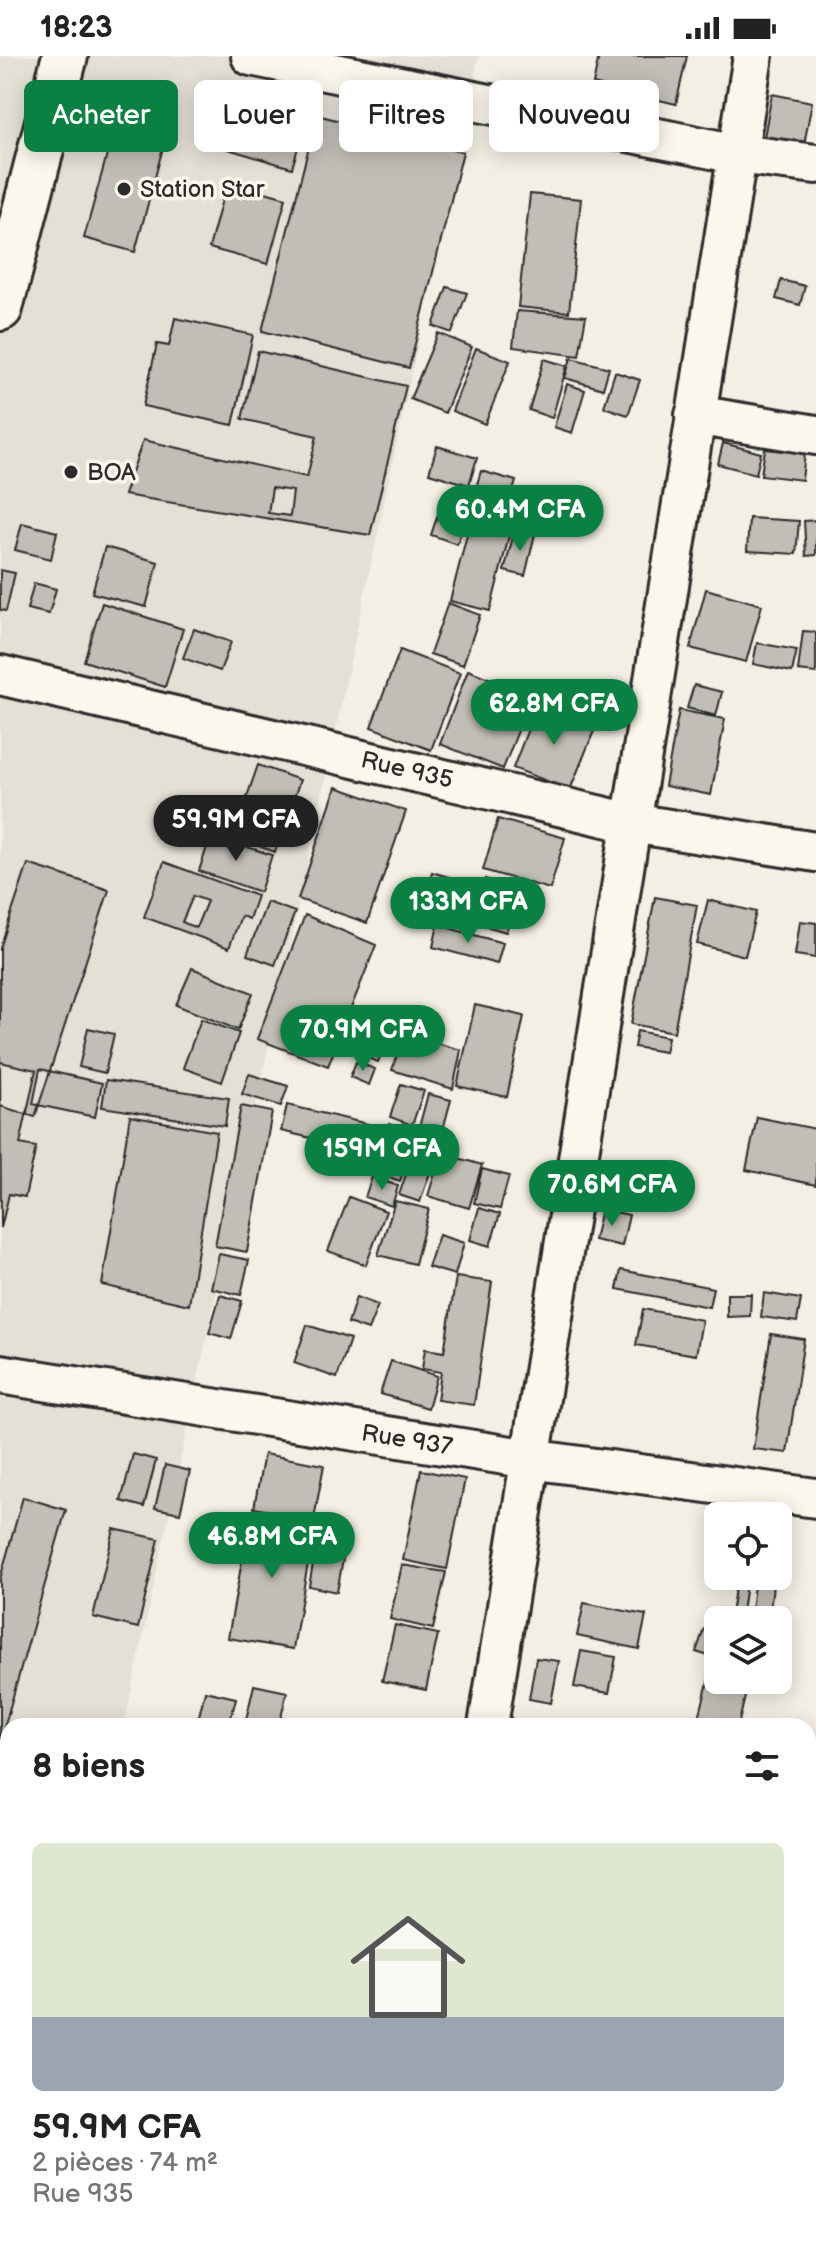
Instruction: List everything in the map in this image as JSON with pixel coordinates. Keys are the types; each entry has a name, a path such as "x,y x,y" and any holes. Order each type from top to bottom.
{"main road":[{"path":"0,308 65,56"}],"street":[{"path":"251,56 737,154 816,164"},
{"path":"489,1718 753,56"},
{"path":"695,415 816,435"},
{"name":"Rue 935","path":"0,675 631,823 816,852"},
{"name":"Rue 937","path":"0,1374 530,1459 816,1498"}],"shaded area":[{"path":"0,56 479,56 473,84 473,80 339,80 339,152 459,152 126,1718 0,1718"}],"building":[{"path":"599,56 687,56 676,104 659,100 659,80 594,80"},
{"path":"772,94 812,102 804,145 764,137"},
{"path":"323,117 339,121 339,152 463,152 409,368 262,331 308,152 323,152"},
{"path":"108,152 162,152 135,252 84,238"},
{"path":"238,152 297,152 292,168"},
{"path":"227,181 286,198 268,264 209,248"},
{"path":"530,194 581,199 569,312 518,307"},
{"path":"781,280 805,286 800,305 776,299"},
{"path":"447,287 467,293 452,333 433,326"},
{"path":"517,311 586,316 579,356 513,347"},
{"path":"175,318 253,335 233,425 143,406 157,344 169,346"},
{"path":"438,333 472,347 445,413 410,399"},
{"path":"476,348 510,361 485,424 452,411"},
{"path":"258,351 406,386 370,535 124,495 143,440 307,477 317,436 242,419","holes":["272,488 293,491 290,516 268,513"]},
{"path":"571,358 609,368 603,389 565,378"},
{"path":"544,359 567,366 552,418 529,410"},
{"path":"615,372 640,380 628,415 604,407"},
{"path":"567,384 585,390 572,433 554,427"},
{"path":"723,443 761,453 756,474 718,464"},
{"path":"437,446 477,458 469,485 429,473"},
{"path":"765,449 805,453 802,480 761,475"},
{"path":"481,471 516,481 505,518 470,508"},
{"path":"439,511 465,521 457,544 431,535"},
{"path":"749,518 799,521 796,554 747,551"},
{"path":"471,519 511,528 490,611 450,601"},
{"path":"816,520 816,555 806,556 804,521"},
{"path":"22,523 57,532 51,559 15,550"},
{"path":"515,529 535,534 525,576 504,571"},
{"path":"105,547 158,562 146,607 92,593"},
{"path":"0,570 15,573 6,611 0,610"},
{"path":"34,583 56,589 49,614 27,609"},
{"path":"706,589 762,605 746,662 690,648"},
{"path":"102,603 183,629 165,687 84,661"},
{"path":"448,603 480,615 463,665 430,654"},
{"path":"194,629 231,642 220,671 183,658"},
{"path":"803,631 816,632 816,673 798,671"},
{"path":"757,643 797,650 792,672 753,664"},
{"path":"400,650 460,673 431,750 371,727"},
{"path":"468,670 532,695 503,769 440,744"},
{"path":"694,685 722,692 716,716 687,708"},
{"path":"538,703 596,726 570,790 513,768"},
{"path":"679,710 725,719 711,795 665,786"},
{"path":"258,765 300,780 275,852 233,837"},
{"path":"336,787 406,811 367,923 298,899"},
{"path":"498,819 565,838 550,889 483,870"},
{"path":"211,835 272,855 260,892 199,871"},
{"path":"164,862 257,896 249,919 241,916 229,948 144,917","holes":["193,896 207,901 196,928 182,922"]},
{"path":"28,864 109,890 35,1117 0,1106 0,948"},
{"path":"432,872 479,886 467,925 420,911"},
{"path":"485,879 519,889 506,932 472,922"},
{"path":"655,897 697,905 674,1032 631,1024"},
{"path":"708,900 756,912 745,956 697,944"},
{"path":"267,902 295,912 275,965 247,955"},
{"path":"305,915 376,945 328,1066 257,1039"},
{"path":"800,921 816,923 816,958 795,955"},
{"path":"438,925 503,943 497,964 433,947"},
{"path":"192,968 253,993 238,1030 176,1005"},
{"path":"475,1005 524,1016 507,1097 457,1086"},
{"path":"354,1009 393,1024 378,1062 339,1047"},
{"path":"201,1019 239,1033 222,1082 183,1068"},
{"path":"88,1028 114,1034 105,1073 79,1067"},
{"path":"637,1031 668,1037 665,1052 634,1047"},
{"path":"404,1034 461,1050 453,1089 392,1070"},
{"path":"0,1062 36,1070 20,1144 36,1147 25,1197 9,1194 1,1228"},
{"path":"356,1062 375,1069 369,1085 350,1077"},
{"path":"40,1069 102,1083 95,1117 33,1104"},
{"path":"249,1074 288,1086 281,1106 242,1094"},
{"path":"106,1080 229,1098 225,1126 102,1107"},
{"path":"401,1084 424,1091 412,1125 390,1117"},
{"path":"428,1094 451,1100 438,1148 415,1142"},
{"path":"287,1105 368,1124 362,1150 281,1131"},
{"path":"241,1106 272,1112 247,1252 215,1246"},
{"path":"130,1116 217,1132 189,1305 102,1285"},
{"path":"757,1117 816,1129 816,1185 746,1170"},
{"path":"389,1124 415,1131 410,1148 385,1141"},
{"path":"381,1145 409,1154 400,1181 373,1172"},
{"path":"415,1148 436,1155 420,1202 399,1195"},
{"path":"441,1153 482,1165 469,1208 428,1196"},
{"path":"629,1164 667,1170 661,1208 623,1202"},
{"path":"482,1169 509,1176 500,1209 474,1203"},
{"path":"372,1177 398,1186 392,1206 365,1197"},
{"path":"349,1197 386,1211 366,1265 328,1251"},
{"path":"395,1201 429,1209 415,1264 378,1255"},
{"path":"479,1208 500,1214 490,1246 470,1240"},
{"path":"601,1209 629,1215 622,1246 594,1240"},
{"path":"439,1235 464,1243 455,1275 428,1267"},
{"path":"219,1254 249,1260 241,1295 211,1288"},
{"path":"621,1270 713,1288 709,1307 617,1289"},
{"path":"456,1277 492,1282 474,1405 437,1400 441,1372 422,1369 425,1349 444,1352"},
{"path":"764,1293 801,1299 797,1322 761,1317"},
{"path":"727,1294 751,1294 750,1316 727,1317"},
{"path":"220,1295 242,1301 231,1339 209,1333"},
{"path":"356,1297 378,1305 368,1330 348,1323"},
{"path":"643,1309 702,1320 696,1355 636,1345"},
{"path":"307,1325 350,1339 337,1378 294,1363"},
{"path":"771,1334 804,1339 787,1453 753,1449"},
{"path":"391,1361 437,1376 428,1408 380,1394"},
{"path":"133,1454 156,1460 144,1507 121,1501"},
{"path":"264,1454 324,1465 314,1519 254,1508"},
{"path":"165,1465 190,1471 180,1513 155,1508"},
{"path":"421,1470 465,1479 447,1569 403,1560"},
{"path":"23,1497 66,1510 7,1718 0,1718 0,1579"},
{"path":"251,1511 315,1523 293,1649 228,1638"},
{"path":"114,1529 159,1539 138,1628 93,1617"},
{"path":"317,1542 345,1548 337,1592 309,1586"},
{"path":"402,1565 446,1572 433,1629 390,1619"},
{"path":"735,1590 745,1590 743,1606 732,1606"},
{"path":"753,1590 772,1590 771,1606 752,1606"},
{"path":"584,1603 646,1615 639,1649 577,1636"},
{"path":"395,1625 438,1634 426,1690 382,1681"},
{"path":"704,1629 704,1655 696,1652"},
{"path":"581,1651 616,1657 609,1693 574,1687"},
{"path":"536,1658 559,1661 551,1703 529,1699"},
{"path":"254,1685 287,1692 281,1718 246,1718"},
{"path":"205,1691 236,1698 231,1718 198,1718"},
{"path":"705,1694 746,1694 740,1718 699,1718"}],"place":[{"name":"Station Star","path":"124,189"},
{"name":"BOA","path":"71,472"}]}
